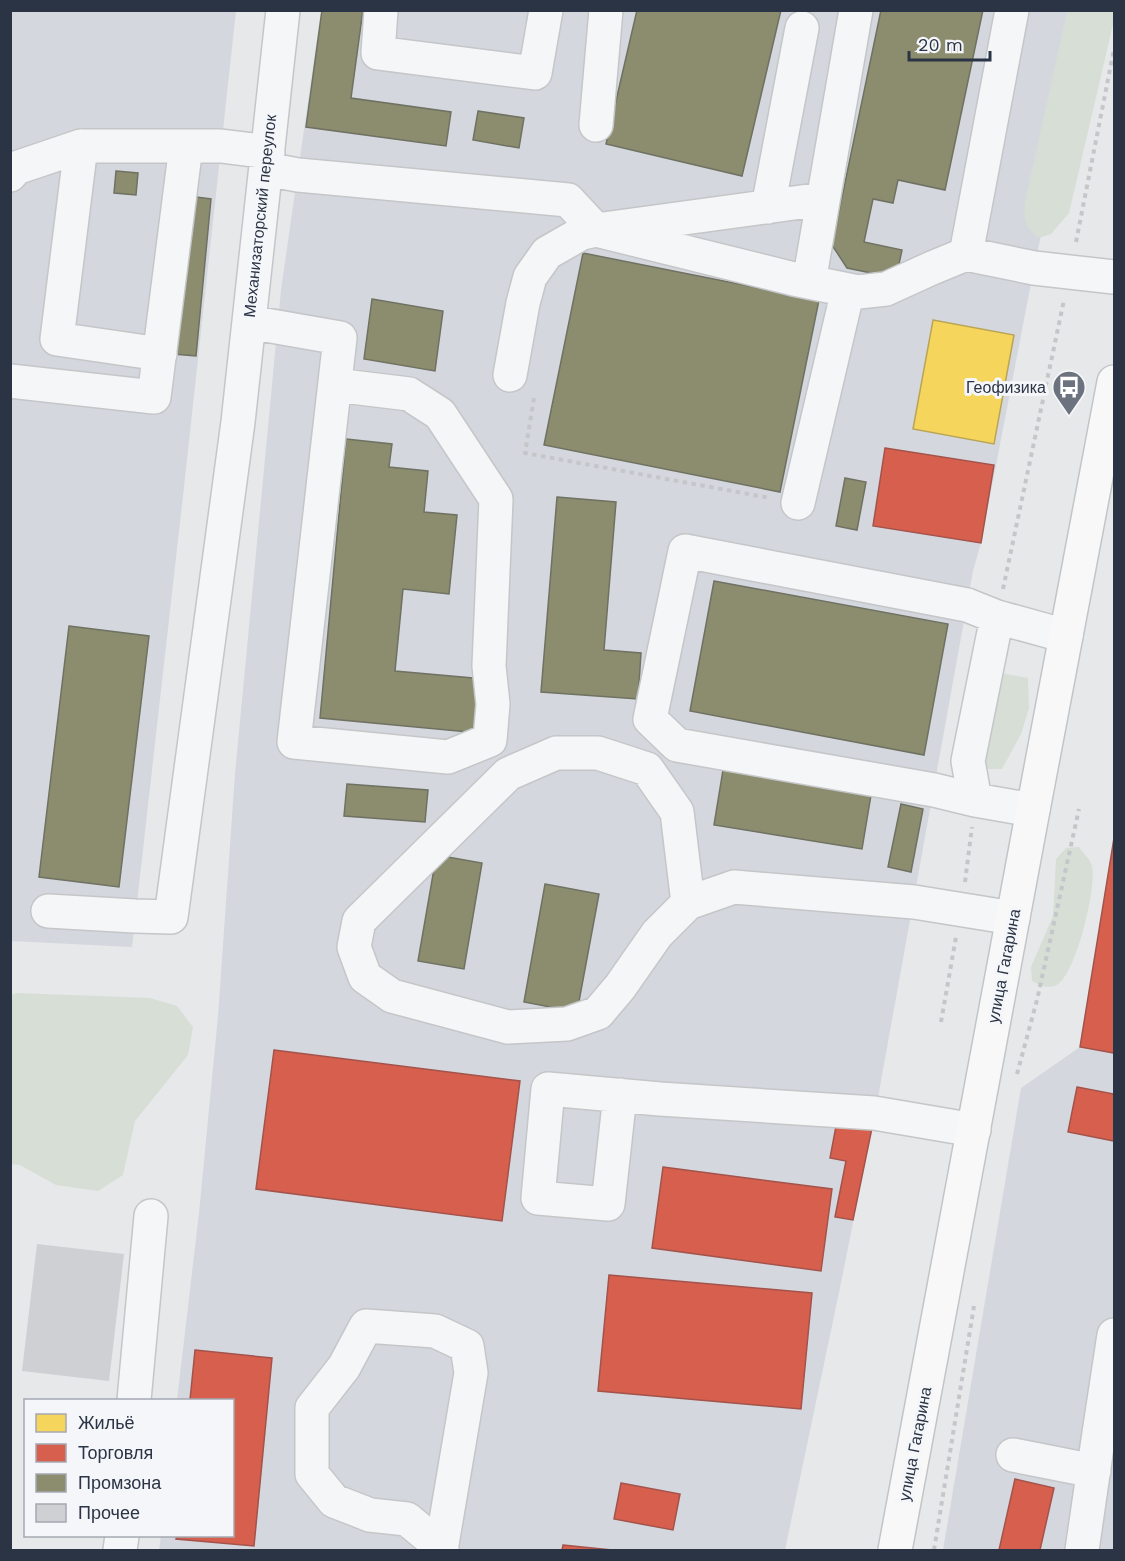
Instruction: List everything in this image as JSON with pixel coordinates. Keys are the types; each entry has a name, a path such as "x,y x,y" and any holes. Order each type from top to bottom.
{"main road":[{"name":"улица Гагарина","path":"895,1551 1114,382"}],"street":[{"name":"Механизаторский переулок","path":"48,911 171,917 238,423 284,10"},
{"path":"381,10 378,53 535,73 546,10"},
{"path":"596,125 606,10"},
{"path":"809,282 856,10"},
{"path":"966,254 1012,10"},
{"path":"768,207 802,28"},
{"path":"10,175 16,168 81,146 221,146 267,160 298,175 568,200 596,230 858,292 886,289 966,254 1034,268 1114,277"},
{"path":"81,146 57,339 160,354"},
{"path":"10,381 154,397 186,146"},
{"path":"510,375 530,277 547,253 582,233 823,199"},
{"path":"798,503 848,290"},
{"path":"249,322 340,338 334,385 294,742 448,756 490,740 493,704 489,666 496,499 440,414 408,394 334,385"},
{"path":"1033,810 934,790 677,745 650,719 685,551 967,605 997,617 1066,636"},
{"path":"975,800 968,761 997,617"},
{"path":"688,903 677,812 647,770 597,753 556,753 508,774 359,921 354,947 365,977 392,996 508,1027 567,1024 598,1013 620,987 657,934 688,903 734,887 914,902 1013,918"},
{"path":"620,1095 660,1100 874,1113 974,1130"},
{"path":"134,1399 152,1216"},
{"path":"366,1326 435,1331 468,1346 471,1373 442,1549 407,1519 370,1515 334,1501 312,1474 312,1408 344,1367 366,1326"},
{"path":"1082,1551 1094,1471 1107,1434 1114,1335"},
{"path":"1013,1455 1094,1471"}],"path":[{"path":"1007,570 1070,273 1114,49"},
{"path":"534,398 525,453 798,503"},
{"path":"1016,1075 1037,1000 1079,809"},
{"path":"934,1551 974,1305"}],"shaded area":[{"path":"11,11 236,11 132,947 11,941"},
{"path":"321,11 1086,11 981,543 973,571 879,1092 785,1550 159,1550 161,1537 234,1537 234,1399 177,1399 199,1213 218,1016 235,774 281,290"},
{"path":"1067,11 1114,11 1114,20 1069,213 1051,234 1038,238 1026,222 1025,202"},
{"path":"1001,673 1028,678 1029,708 1021,734 1002,769 989,769 978,762"},
{"path":"1114,838 1114,1550 943,1550 1021,1088 1080,1047"},
{"path":"1079,847 1091,863 1093,877 1084,929 1065,977 1055,986 1045,986 1032,981 1031,967 1053,916 1056,859 1066,848"},
{"path":"17,993 150,998 177,1006 193,1027 188,1055 135,1121 123,1175 98,1191 56,1185 20,1165 11,1164 10,995"}],"building: Жильё":[{"path":"933,320 1014,335 994,444 913,429"}],"building: Торговля":[{"path":"885,448 994,465 981,543 873,526"},
{"path":"1114,838 1114,1053 1080,1047"},
{"path":"274,1050 520,1081 502,1221 256,1189"},
{"path":"1077,1087 1114,1094 1114,1141 1068,1132"},
{"path":"837,1121 872,1128 853,1220 835,1217 846,1161 830,1158"},
{"path":"663,1167 832,1189 821,1271 652,1248"},
{"path":"609,1275 812,1293 801,1409 598,1391"},
{"path":"195,1350 272,1358 254,1546 176,1539 177,1537 234,1537 234,1399 190,1399"},
{"path":"1015,1479 1054,1488 1040,1550 999,1550"},
{"path":"621,1483 680,1494 673,1530 614,1519"},
{"path":"563,1545 612,1550 562,1550"}],"building: Промзона":[{"path":"322,10 363,10 351,98 451,112 446,146 306,127"},
{"path":"637,10 781,10 742,176 606,144"},
{"path":"881,10 983,10 945,190 898,180 893,203 873,199 864,242 902,250 896,278 847,268 832,245"},
{"path":"478,111 524,118 519,148 473,140"},
{"path":"116,171 138,173 136,195 114,193"},
{"path":"188,196 211,199 196,356 173,354"},
{"path":"583,253 819,300 780,492 544,445"},
{"path":"372,299 443,311 435,371 364,359"},
{"path":"346,439 392,444 389,467 428,471 424,512 457,515 449,594 403,589 395,671 484,679 479,733 320,718"},
{"path":"845,478 866,482 857,530 836,526"},
{"path":"557,497 616,502 604,650 641,653 638,699 541,692"},
{"path":"714,581 948,624 924,755 690,711"},
{"path":"69,626 149,636 119,887 39,877"},
{"path":"723,770 871,795 862,849 714,825"},
{"path":"347,784 428,790 425,822 344,816"},
{"path":"901,804 923,809 911,872 888,867"},
{"path":"442,856 482,863 464,969 418,961 435,863"},
{"path":"545,884 599,894 577,1012 524,1002"}],"building: Прочее":[{"path":"37,1244 124,1254 109,1381 22,1371"}],"place":[{"name":"Геофизика","path":"1069,416"}]}
